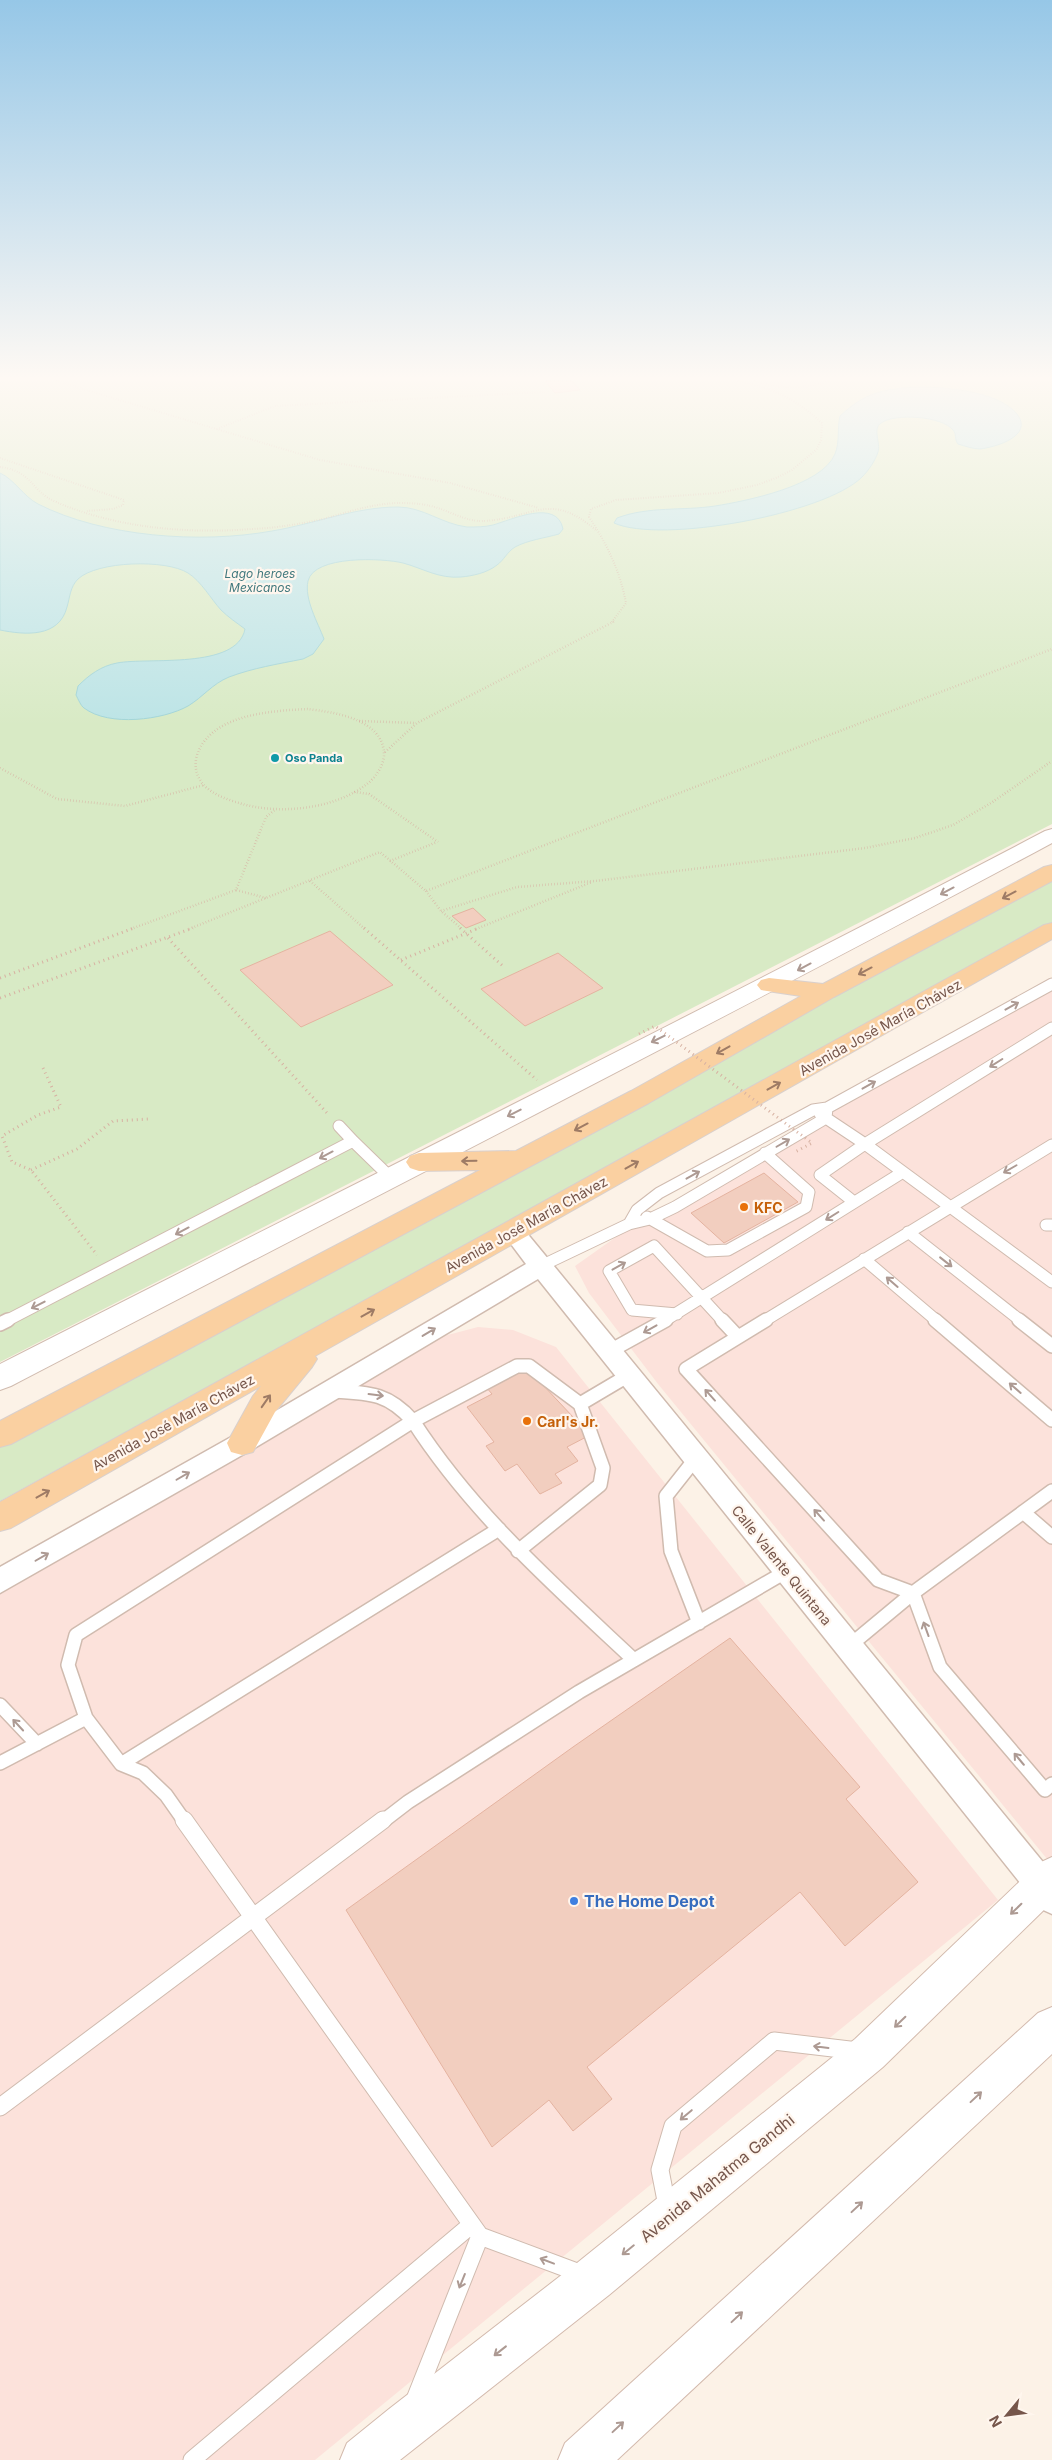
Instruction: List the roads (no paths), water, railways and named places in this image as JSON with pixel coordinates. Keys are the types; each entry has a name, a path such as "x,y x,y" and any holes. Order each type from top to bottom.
{"main road":[{"path":"0,1435 640,1096 826,992 1052,872"},
{"name":"Avenida José María Chávez","path":"0,1518 1052,930"},
{"path":"769,985 826,992"},
{"path":"419,1162 518,1160"},
{"path":"242,1443 252,1423 277,1386 312,1349 333,1333"}],"street":[{"path":"0,1378 391,1178 552,1093 769,985 1052,835"},
{"name":"Calle Valente Quintana","path":"513,1232 848,1647 1048,1886"},
{"path":"0,1581 242,1443 541,1266"},
{"name":"Avenida Mahatma Gandhi","path":"364,2460 405,2425 593,2279 869,2053 1048,1886"},
{"path":"582,2460 1052,2027"}],"lane":[{"path":"541,1266 629,1224 650,1219 675,1207 765,1153 826,1113 1052,984"},
{"path":"854,1202 820,1174 1052,1028"},
{"path":"629,1224 637,1210 659,1193 813,1110 826,1113 949,1207 1052,1282"},
{"path":"339,1126 391,1178"},
{"path":"0,1324 108,1270 353,1140"},
{"path":"1052,1145 686,1369 878,1580 913,1593 940,1666 1045,1790 1052,1784"},
{"path":"637,1210 707,1250 728,1250 806,1207 810,1192 765,1153"},
{"path":"610,1351 677,1314 903,1172"},
{"path":"908,1232 1052,1346"},
{"path":"677,1314 632,1310 609,1271 654,1246 738,1338"},
{"path":"864,1259 1052,1420"},
{"path":"518,1550 600,1485 603,1468 580,1404 529,1366 518,1366 413,1421 76,1635 68,1665 86,1718 121,1764 143,1773 166,1795 476,2230 593,2279"},
{"path":"580,1404 629,1375"},
{"path":"330,1391 383,1395 401,1406 457,1486 518,1550 634,1660"},
{"path":"696,1458 666,1496 671,1551 699,1622"},
{"path":"848,1647 913,1593 1052,1490"},
{"path":"1023,1512 1052,1537"},
{"path":"121,1764 499,1529"},
{"path":"0,2107 408,1802 578,1692 787,1571"},
{"path":"0,1705 36,1744"},
{"path":"0,1763 86,1718"},
{"path":"669,2216 660,2170 673,2126 774,2041 869,2053"},
{"path":"405,2425 476,2230"},
{"path":"192,2460 476,2230"}],"water":[{"name":"Lago heroes Mexicanos","path":"0,496 27,496 38,504 92,524 152,535 183,537 244,535 288,528 366,510 398,507 416,510 449,523 467,527 490,526 521,516 543,513 552,515 559,520 563,529 559,534 515,547 493,568 470,576 445,576 403,563 381,560 350,560 323,567 313,573 308,581 307,588 315,618 324,639 313,654 303,659 229,677 188,706 151,718 107,718 95,714 84,708 81,704 76,695 78,686 86,678 106,666 131,661 190,659 209,656 226,651 238,642 245,629 221,610 202,585 188,573 178,568 149,564 100,568 87,573 75,582 63,617 49,629 30,633 0,630"},
{"path":"763,496 830,496 814,503 780,513 742,522 703,527 667,530 637,529 614,523 617,518 629,514 653,510 729,504"}],"place":[{"name":"Oso Panda","path":"275,758"},
{"name":"KFC","path":"744,1207"},
{"name":"Carl's Jr.","path":"527,1421"},
{"name":"The Home Depot","path":"574,1901"}]}
